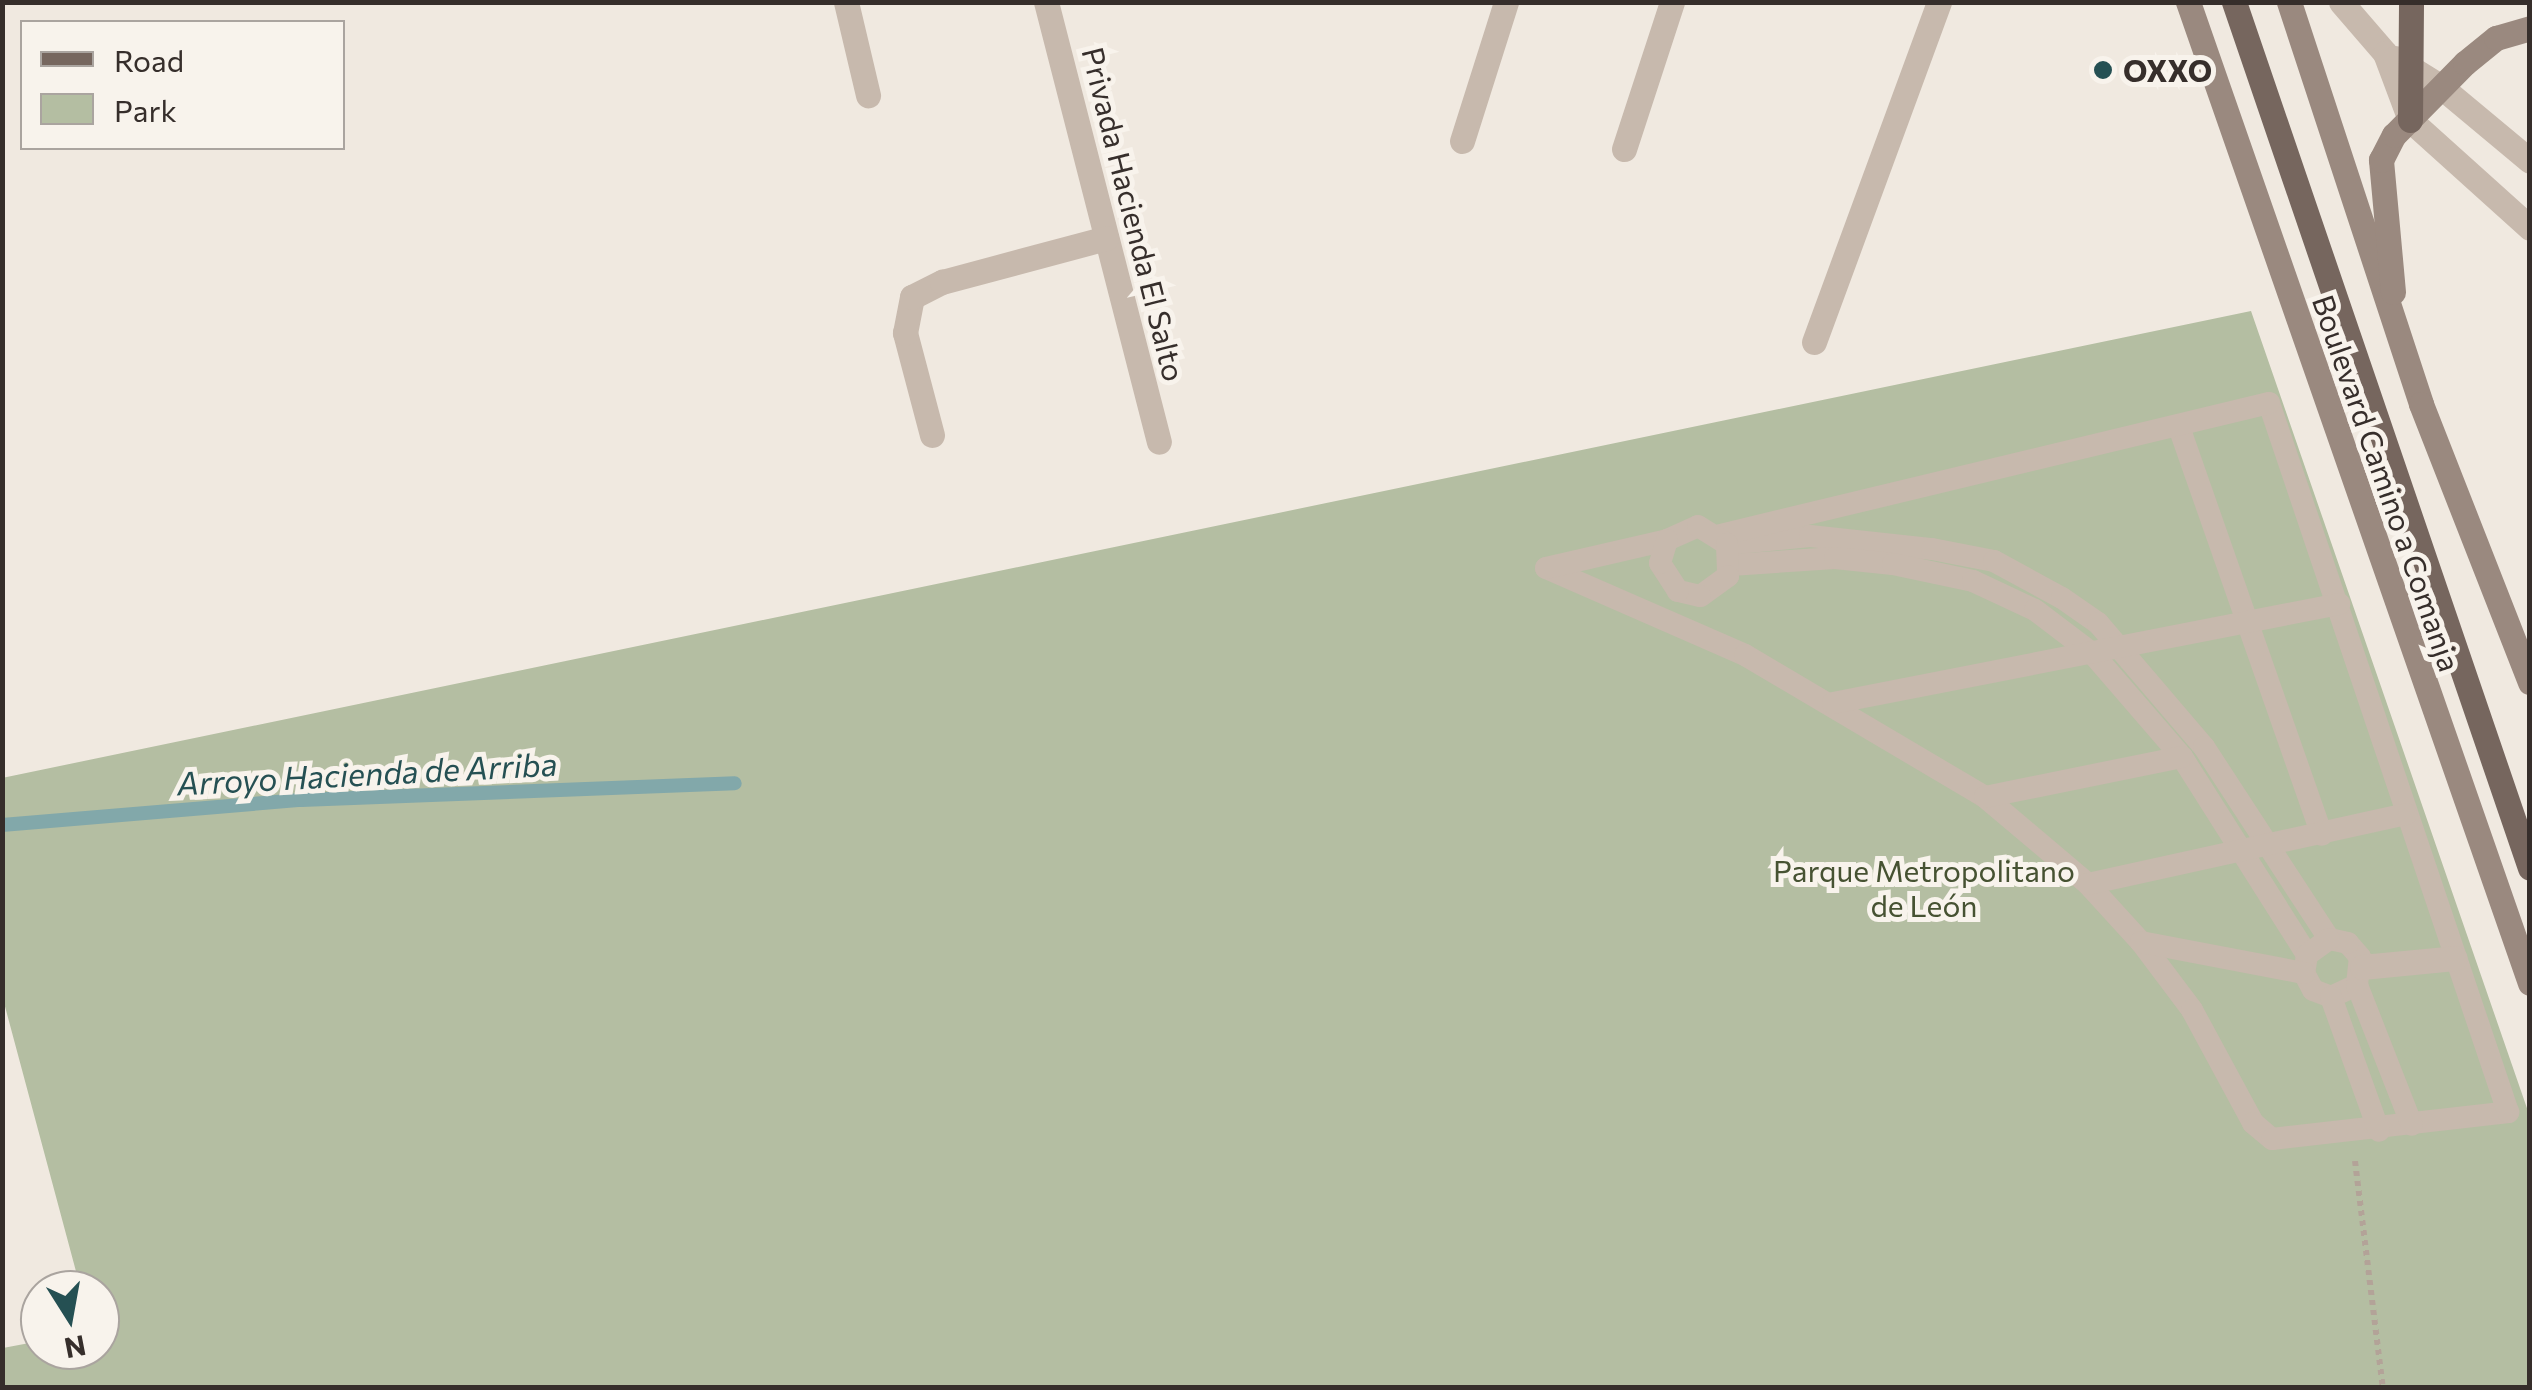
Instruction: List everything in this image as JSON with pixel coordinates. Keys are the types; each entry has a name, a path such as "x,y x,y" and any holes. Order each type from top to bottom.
{"main road":[{"path":"2234,2 2530,868"},
{"path":"2410,120 2397,58 2411,2"}],"street":[{"path":"846,2 868,95"},
{"name":"Privada Hacienda El Salto","path":"1046,2 1159,442"},
{"path":"1462,141 1506,2"},
{"path":"1624,150 1672,2"},
{"path":"1814,342 1938,2"},
{"name":"Boulevard Camino a Comanja","path":"2188,2 2530,983"},
{"name":"Boulevard Camino a Comanja","path":"2290,2 2396,332 2530,682"},
{"path":"2341,2 2397,58 2440,86 2530,161"},
{"path":"2396,332 2381,160 2440,86 2496,38 2530,28"},
{"path":"2410,120 2530,228"},
{"path":"932,435 905,334 912,297 942,282 1106,238"},
{"path":"2359,976 2455,958"}],"lane":[{"path":"1726,548 2269,403 2508,1112 2379,1131 2352,1130 2272,1139 2254,1124 2192,1010 2141,942 2088,884 1985,797 1833,703 1699,635 1546,568 1667,540 1698,526 1726,548 1835,558 1973,581 2035,610 2093,654 2182,757 2242,850 2306,964 2313,990 2331,997 2379,1131"},
{"path":"2179,427 2322,835"},
{"path":"1726,548 1810,536 1994,561 2086,614 2122,650 2204,747 2329,939 2355,949 2359,976 2412,1125"},
{"path":"1667,540 1660,562 1669,583 1700,596 1720,586 1726,548"},
{"path":"1699,635 1700,596"},
{"path":"1833,703 2122,650 2338,604"},
{"path":"1985,797 2182,757"},
{"path":"2088,884 2406,814"},
{"path":"2306,964 2329,939"},
{"path":"2141,942 2306,964"},
{"path":"2331,997 2359,976"}],"path":[{"path":"2352,1130 2383,1388"}],"green space":[{"name":"Parque Metropolitano de León","path":"2251,311 2529,1114 2529,1387 3,1387 3,1348 20,1345 20,1370 120,1370 120,1270 76,1270 3,999 2,778"}],"waterway":[{"name":"Arroyo Hacienda de Arriba","path":"2,825 301,800 735,783"}],"place":[{"name":"OXXO","path":"2103,70"}]}
